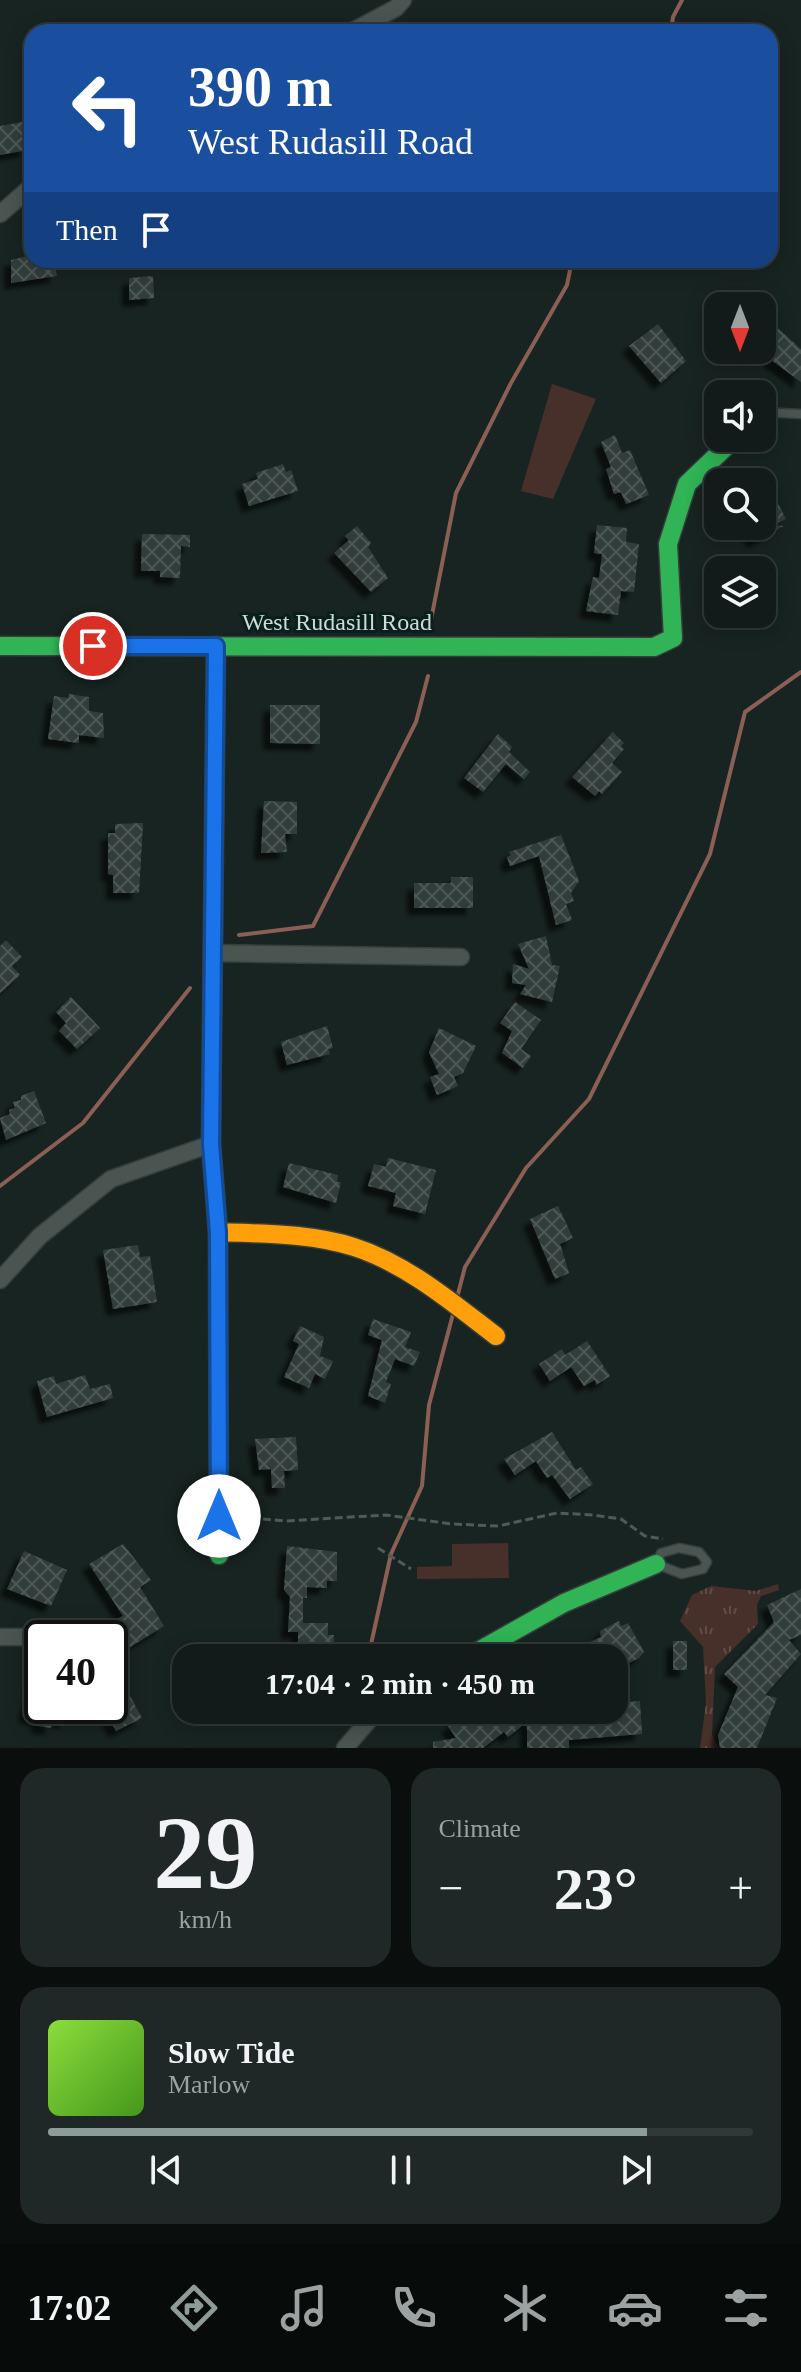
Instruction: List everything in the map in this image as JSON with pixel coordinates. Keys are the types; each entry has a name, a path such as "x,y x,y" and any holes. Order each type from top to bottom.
{"street":[{"path":"366,24 396,8 403,0"},
{"path":"0,214 24,193"},
{"name":"West Rudasill Road","path":"0,646 654,647 673,638 668,544 687,484 720,452"},
{"path":"216,646 211,1144 218,1232 219,1555"},
{"path":"213,953 461,957"},
{"path":"0,1280 40,1236 111,1179 211,1144"},
{"path":"218,1232 300,1236 369,1253 434,1289 496,1336"},
{"path":"491,1644 564,1603 656,1564"},
{"path":"0,1637 24,1637"},
{"path":"345,1748 366,1724"}],"lane":[{"path":"776,413 801,414"},
{"path":"679,1548 699,1552 707,1562 703,1569 682,1574 656,1564 661,1553 679,1548"}],"path":[{"path":"219,1516 285,1521 386,1515 452,1524 498,1526 557,1513 593,1515 621,1519 645,1536 671,1540 679,1548"},
{"path":"380,1550 411,1569"}],"green space":[{"path":"552,384 596,399 553,499 521,491"},
{"path":"508,1543 509,1578 417,1579 417,1567 452,1566 452,1544"},
{"path":"778,1584 779,1590 761,1596 757,1605 758,1624 715,1667 712,1735 719,1748 700,1748 706,1703 703,1647 680,1621 692,1595 711,1586 756,1591"}],"building":[{"path":"22,122 24,151 0,155 0,126"},
{"path":"24,257 24,268 56,268 57,276 11,283 11,260"},
{"path":"153,276 154,298 129,300 129,278"},
{"path":"658,324 686,361 661,383 629,346"},
{"path":"776,326 801,349 801,382 776,363"},
{"path":"615,435 622,453 630,450 649,495 626,504 621,492 614,494 606,469 611,467 601,442"},
{"path":"283,464 286,472 291,470 298,491 249,506 242,484 258,479 256,473"},
{"path":"776,500 786,519 776,524"},
{"path":"597,525 627,528 626,542 639,544 634,592 621,591 618,615 586,611 593,577 599,578 602,554 594,553"},
{"path":"357,526 371,543 368,547 388,578 371,592 334,553 349,540 345,536"},
{"path":"142,534 190,535 190,547 181,546 180,578 160,577 160,571 141,571"},
{"path":"69,694 89,697 89,711 103,713 104,738 79,735 79,743 48,739 54,696 68,698"},
{"path":"270,705 320,705 320,744 270,743"},
{"path":"613,732 624,743 621,746 624,749 612,763 622,772 602,794 599,791 595,796 572,777"},
{"path":"498,734 512,747 509,752 530,772 524,779 506,764 483,792 464,778"},
{"path":"264,801 297,802 297,834 285,834 287,852 261,853"},
{"path":"143,823 139,893 113,893 113,875 108,874 108,833 115,833 115,824"},
{"path":"561,835 579,881 571,893 574,901 566,904 572,920 556,925 539,856 510,866 507,857 511,855 509,852"},
{"path":"451,877 473,877 473,908 414,908 414,883 451,883"},
{"path":"546,936 552,965 560,966 552,1002 520,994 526,985 512,983 513,964 529,969 518,944"},
{"path":"6,940 22,957 12,966 20,975 0,993 0,946"},
{"path":"71,997 100,1028 77,1049 59,1031 66,1023 56,1012"},
{"path":"515,1002 541,1020 521,1049 531,1056 523,1068 502,1053 512,1031 500,1023"},
{"path":"327,1026 333,1048 328,1049 330,1054 287,1065 281,1042"},
{"path":"439,1028 476,1046 463,1073 454,1077 458,1086 437,1095 430,1077 439,1074 429,1052"},
{"path":"34,1091 46,1123 6,1140 0,1118 15,1108 13,1102"},
{"path":"388,1158 436,1170 425,1214 393,1206 396,1193 368,1186 374,1164 386,1167"},
{"path":"289,1163 338,1175 337,1182 341,1182 336,1203 283,1187"},
{"path":"558,1206 573,1238 560,1244 569,1273 555,1279 530,1219"},
{"path":"138,1245 140,1257 150,1256 157,1302 113,1309 103,1250"},
{"path":"373,1319 411,1332 405,1347 420,1352 414,1366 395,1359 386,1382 391,1384 385,1403 368,1396 382,1340 368,1335"},
{"path":"300,1326 324,1337 320,1356 333,1361 325,1379 315,1374 309,1388 284,1377 299,1344 293,1341"},
{"path":"587,1341 610,1376 596,1385 595,1380 584,1386 571,1367 550,1381 539,1364 562,1349 565,1355"},
{"path":"85,1375 90,1389 110,1384 113,1398 47,1417 37,1381 54,1376 56,1384"},
{"path":"552,1432 576,1470 581,1467 593,1484 570,1499 552,1475 547,1478 536,1461 515,1475 504,1459"},
{"path":"296,1437 298,1470 284,1471 285,1488 272,1488 271,1469 259,1470 255,1439"},
{"path":"123,1544 151,1580 140,1587 164,1626 128,1648 128,1620 115,1620 123,1616 89,1564"},
{"path":"287,1546 337,1552 337,1581 327,1581 327,1588 307,1587 307,1598 303,1598 303,1623 328,1623 328,1635 334,1635 334,1644 298,1644 298,1632 288,1632 290,1597 284,1590"},
{"path":"24,1551 67,1570 51,1606 7,1589"},
{"path":"801,1589 801,1635 789,1640 801,1654 765,1695 777,1698 757,1748 720,1748 718,1735 738,1687 724,1674 774,1622 767,1605"},
{"path":"619,1621 621,1626 628,1623 644,1652 628,1664 628,1644 585,1644 601,1637 600,1631"},
{"path":"673,1641 687,1641 687,1670 673,1670"},
{"path":"128,1692 142,1718 116,1731 112,1724 128,1724"},
{"path":"640,1701 642,1734 569,1740 569,1748 527,1748 527,1724 628,1724 628,1702"},
{"path":"38,1724 52,1724 51,1728"},
{"path":"524,1724 508,1737 504,1732 483,1748 433,1748 433,1742 456,1738 448,1726"}],"waterway":[{"path":"672,24 682,0"},
{"path":"430,625 456,493 511,383 567,285 570,268"},
{"path":"458,1294 465,1267 526,1168 589,1099 710,854 745,712 801,672"},
{"path":"239,935 313,926 416,722 428,676"},
{"path":"0,1186 83,1123 190,988"},
{"path":"371,1644 391,1554 422,1486 429,1405 453,1314"}],"traffic: fast":[{"path":"0,646 654,647 673,638 668,544 687,484 720,452"},
{"path":"212,1028 211,1144 218,1232 219,1555"},
{"path":"491,1644 564,1603 656,1564"}],"traffic: slow":[{"path":"212,1028 216,646"},
{"path":"218,1232 303,1237 337,1242 374,1254 411,1274 496,1336"}],"route":[{"path":"93,646 216,646 211,1144 218,1232 219,1516"}]}
